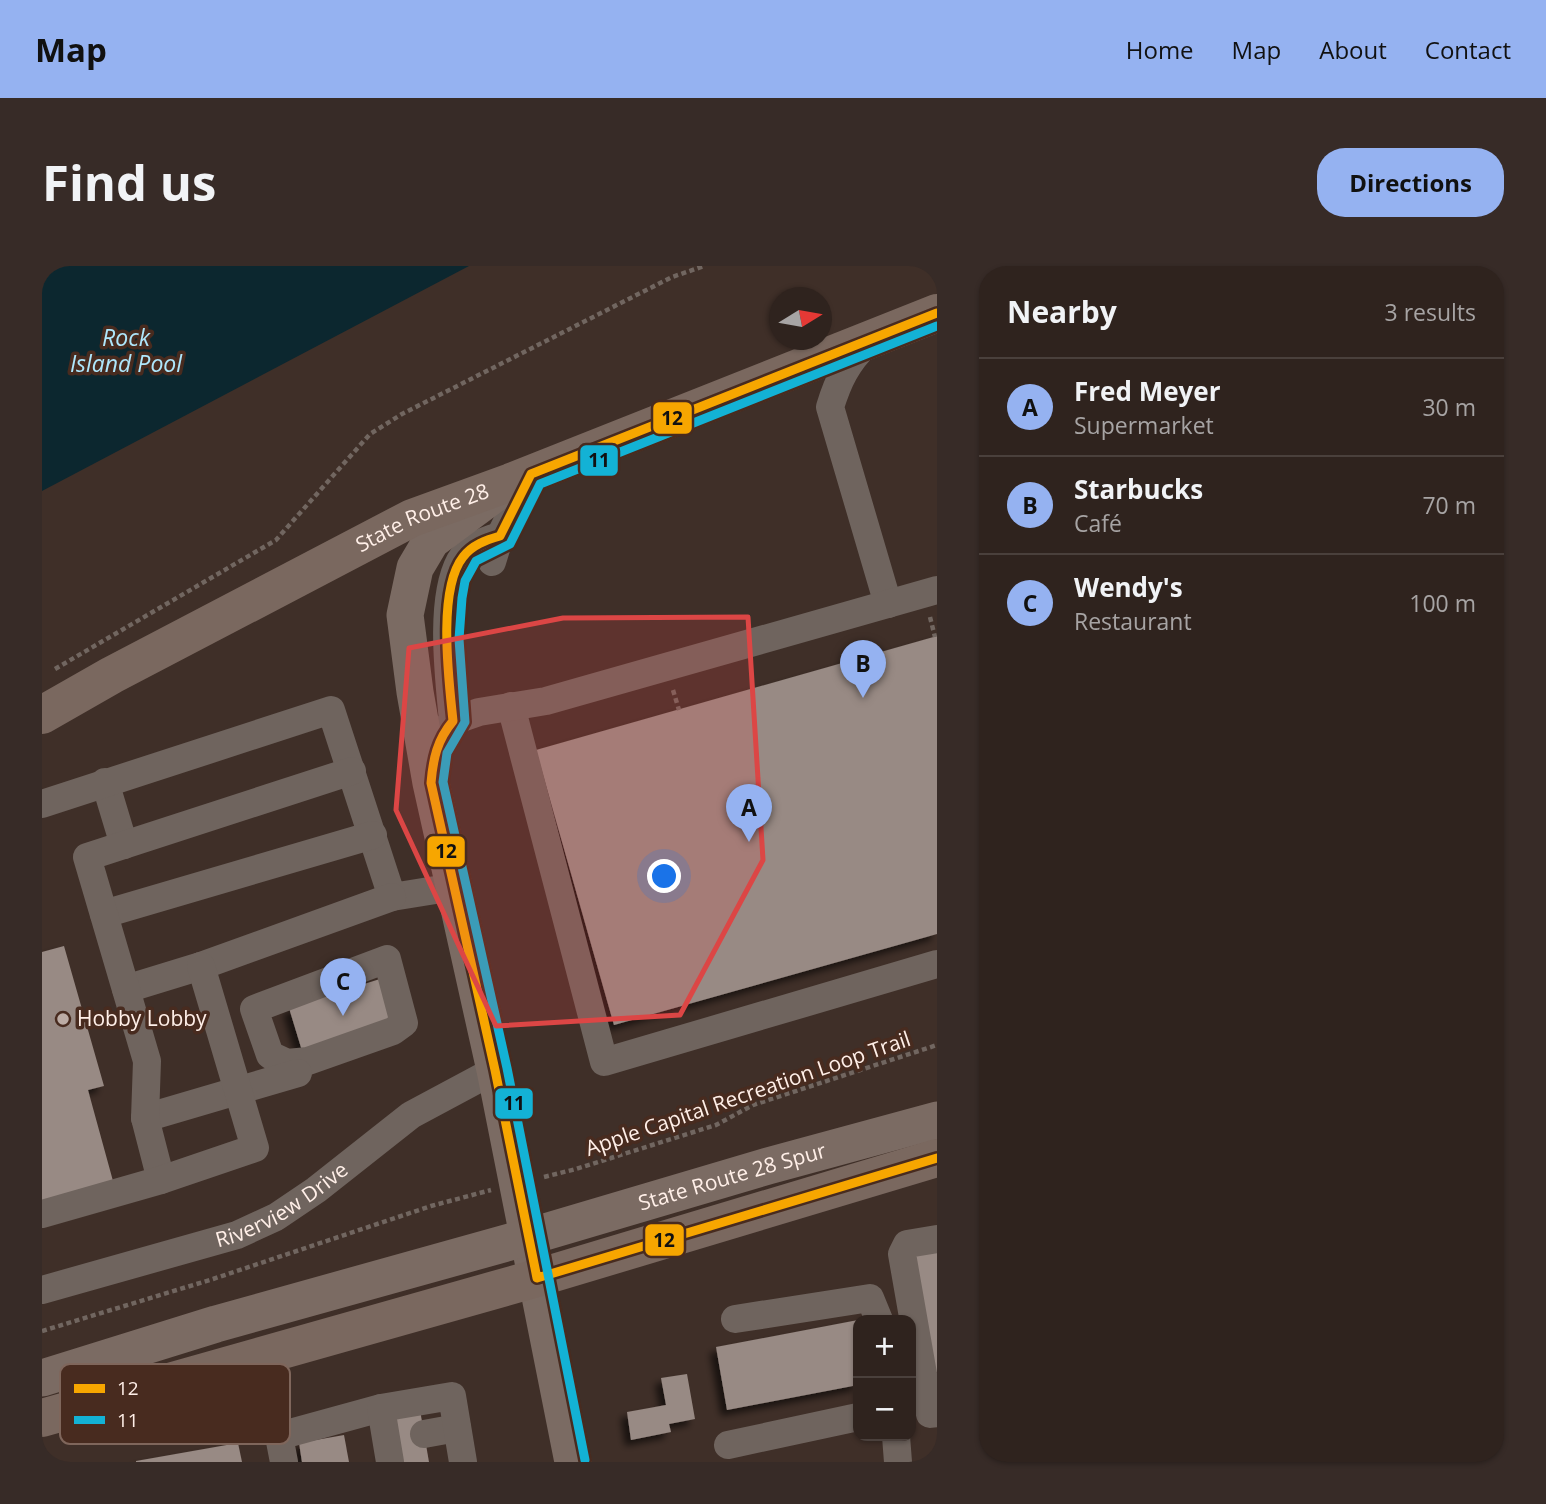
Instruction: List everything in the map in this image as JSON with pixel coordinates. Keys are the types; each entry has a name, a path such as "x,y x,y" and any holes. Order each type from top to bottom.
{"highway":[{"name":"State Route 28","path":"42,715 112,675 412,518 521,478 937,313"},
{"path":"233,1364 537,1278 937,1158"},
{"path":"42,1418 60,1413"}],"main road":[{"path":"521,478 431,541 415,568 405,615 431,783 495,1070 573,1462"},
{"name":"State Route 28 Spur","path":"87,1364 768,1166 937,1120"},
{"name":"State Route 28 Spur","path":"42,1378 60,1372"}],"street":[{"path":"869,341 852,357 837,382 830,407 888,604"},
{"path":"453,721 447,652 453,581 461,559 482,541 496,549 521,478"},
{"path":"431,783 433,754 441,734 453,721 479,712 546,701 937,590"},
{"path":"512,706 604,1062 937,964"},
{"path":"42,804 331,710 392,897"},
{"path":"161,1180 145,1118 147,1060 87,857 352,771"},
{"path":"105,782 124,845"},
{"path":"104,914 373,835"},
{"path":"126,989 201,966 392,897 454,887"},
{"path":"387,959 404,1023 393,1031 307,1061 287,1063 270,1055 254,1009 387,959"},
{"path":"42,1214 161,1180 255,1148 201,966"},
{"name":"Riverview Drive","path":"42,1290 237,1235 276,1217 316,1190 411,1115 495,1070"},
{"path":"145,1118 298,1073"},
{"path":"937,1239 907,1244 902,1254 930,1414 937,1413"},
{"path":"735,1320 870,1298 877,1315"},
{"path":"290,1433 381,1408 452,1396 461,1462"},
{"path":"381,1408 390,1447"},
{"path":"728,1445 853,1418"},
{"path":"424,1434 457,1428"},
{"path":"896,1441 898,1462"},
{"path":"281,1444 284,1462"}],"path":[{"path":"54,670 276,540 370,434 402,414 660,283 704,266"},
{"name":"Apple Capital Recreation Loop Trail","path":"569,1171 716,1125 753,1105 937,1045"},
{"path":"42,1331 213,1279 431,1206 475,1195"}],"highlighted area":[{"path":"748,617 763,860 680,1015 496,1026 396,810 409,648 563,618"}],"water":[{"name":"Rock Island Pool","path":"42,266 469,266 42,491"}],"building":[{"path":"937,636 937,934 614,1025 536,750"},
{"name":"Hobby Lobby","path":"64,946 104,1086 88,1090 113,1181 42,1201 42,952"},
{"path":"383,978 397,1023 303,1054 289,1008"},
{"path":"937,1247 937,1372 934,1373 913,1251"},
{"path":"853,1321 853,1386 727,1410 716,1347"},
{"path":"687,1374 695,1419 669,1424 671,1432 631,1440 627,1412 666,1405 661,1378"},
{"path":"420,1410 429,1462 384,1462 391,1415"},
{"path":"344,1435 349,1462 302,1462 299,1443"},
{"path":"238,1444 242,1462 136,1462"}],"transit line":[{"name":"12","path":"937,313 531,474 500,536 471,549 455,572 447,613 453,721 437,750 431,783 495,1070 537,1278 937,1158"},
{"name":"11","path":"585,1460 507,1068 443,782 447,753 465,722 459,639 465,581 476,561 510,544 540,484 937,326"}],"place":[{"name":"Starbucks","path":"863,698"},
{"name":"Fred Meyer","path":"749,842"},
{"name":"Wendy's","path":"343,1016"},
{"name":"Hobby Lobby","path":"63,1019"}]}
